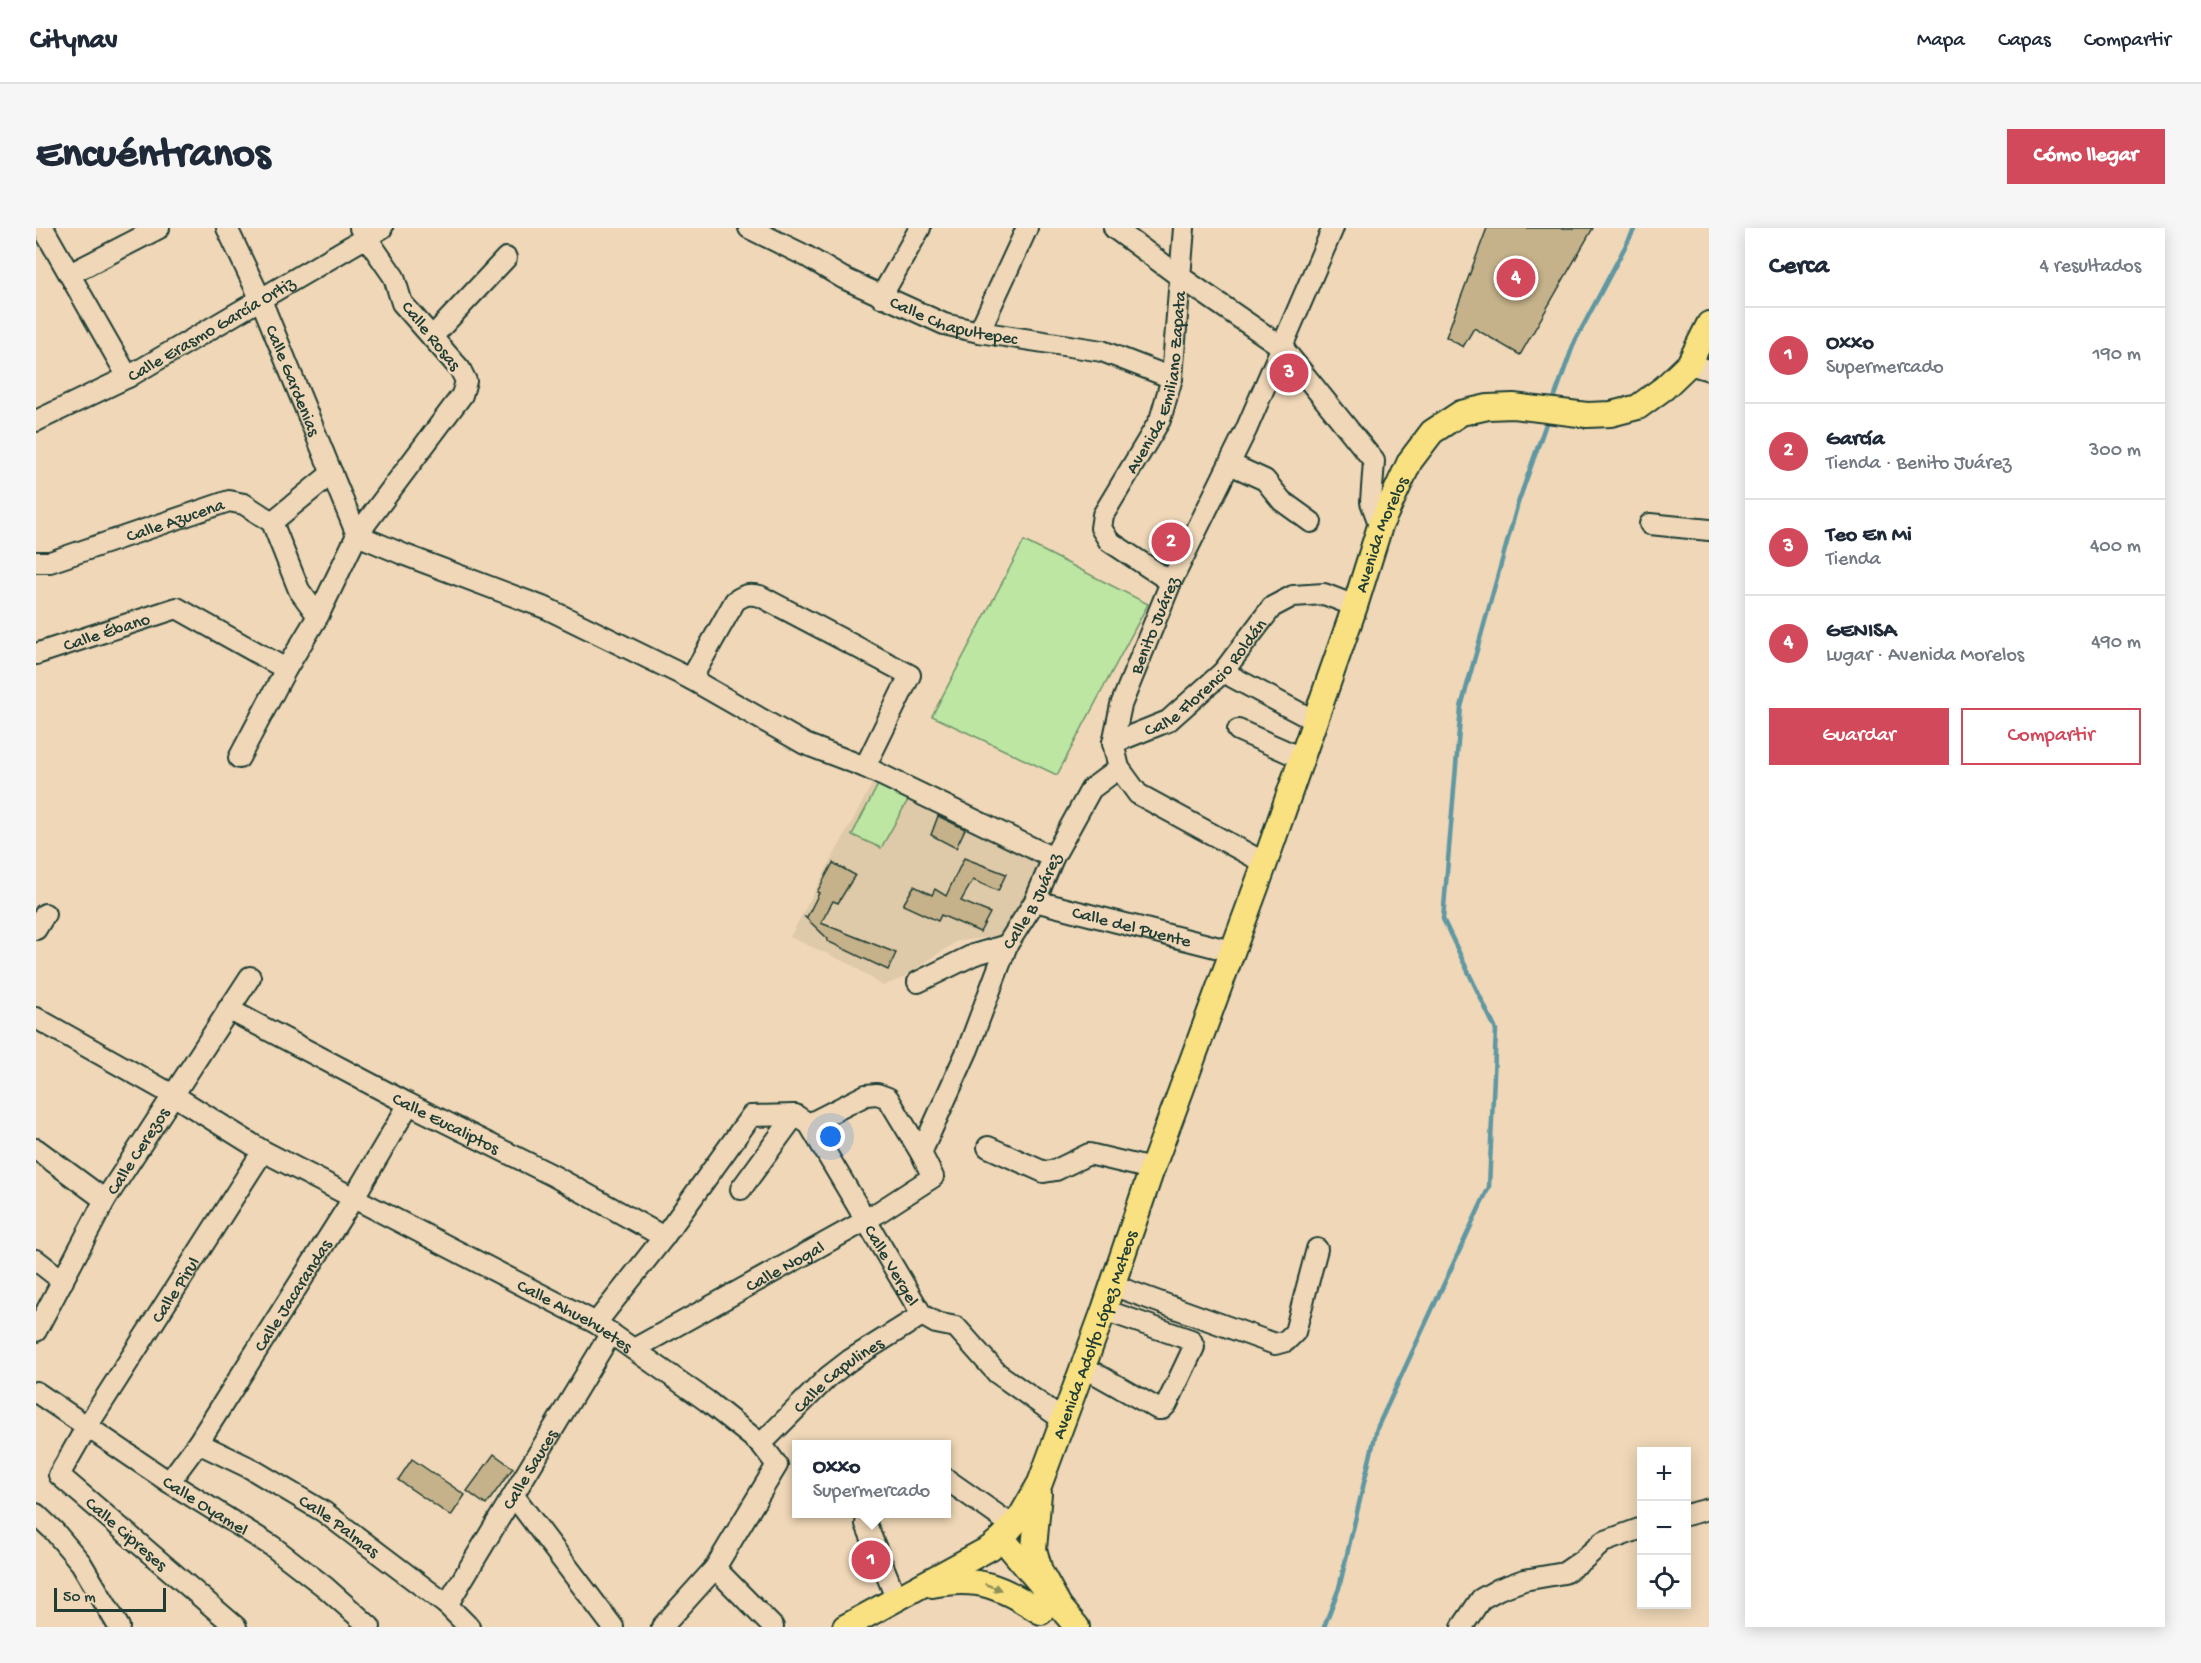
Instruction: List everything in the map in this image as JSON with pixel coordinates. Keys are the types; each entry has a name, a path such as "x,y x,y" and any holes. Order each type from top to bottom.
{"main road":[{"name":"Avenida Morelos","path":"1231,951 1355,606 1380,526 1410,461 1432,432 1461,413 1488,407 1513,406 1587,415 1611,414 1638,407 1699,367 1709,324"},
{"name":"Avenida Adolfo López Mateos","path":"845,1627 1002,1537 1021,1516 1040,1483 1231,951"},
{"path":"1040,1483 1034,1549 1060,1620"},
{"path":"1002,1537 1060,1620"},
{"path":"905,1593 957,1580 986,1583 1060,1620"}],"street":[{"path":"43,228 128,377"},
{"path":"70,274 159,228"},
{"name":"Calle Gardenias","path":"227,228 261,300 357,535"},
{"name":"Calle Chapultepec","path":"749,228 881,297 944,324 979,332 1102,351 1172,378"},
{"path":"881,297 920,228"},
{"path":"979,332 1027,228"},
{"path":"1114,228 1179,276 1282,346 1374,461 1371,502 1380,526"},
{"name":"Avenida Emiliano Zapata","path":"1171,582 1110,541 1101,528 1103,515 1160,420 1172,378 1184,228"},
{"name":"Benito Juárez","path":"1264,863 1138,794 1119,768 1113,743 1121,705 1171,582 1230,464 1333,228"},
{"name":"Calle Erasmo García Ortiz","path":"36,421 128,377 261,300 370,231"},
{"name":"Calle Rosas","path":"357,535 462,395 466,381 460,369 402,303 394,277 370,231"},
{"path":"432,337 506,258"},
{"path":"1230,464 1265,480 1282,501 1311,522"},
{"path":"318,616 299,590 272,522 332,473"},
{"name":"Calle Azucena","path":"36,562 50,562 229,501 244,504 272,522"},
{"path":"1650,524 1709,530"},
{"path":"239,758 286,669 318,616 357,535 548,609 691,679 805,744 865,767 1053,858"},
{"path":"691,679 735,601 751,594 760,596 910,675 865,767"},
{"name":"Calle Florencio Roldán","path":"1113,743 1168,721 1223,672 1272,607 1293,597 1324,594 1355,606"},
{"name":"Calle Ébano","path":"36,654 177,608 286,669"},
{"path":"1223,672 1313,720"},
{"path":"1238,730 1301,758"},
{"name":"Calle B Juárez","path":"921,1152 968,1049 1007,945 1035,901 1053,858 1092,789 1119,768"},
{"name":"Calle del Puente","path":"1035,901 1231,951"},
{"path":"918,982 973,955 1007,945"},
{"name":"Calle Cerezos","path":"36,1331 105,1200 250,977"},
{"name":"Calle Eucaliptos","path":"228,1008 409,1104 552,1175 664,1237"},
{"name":"Calle Ahuehuetes","path":"36,1018 173,1095 263,1151 604,1328 706,1401 761,1444 777,1465 715,1568"},
{"path":"741,1189 802,1120 866,1095 877,1094 888,1098 921,1152"},
{"name":"Calle Jacarandas","path":"169,1482 198,1443 354,1197 409,1104"},
{"name":"Calle Sauces","path":"447,1605 514,1496 604,1328 664,1237 751,1116 802,1120"},
{"name":"Calle Vergel","path":"802,1120 922,1315 936,1323 956,1326 998,1373 1062,1419"},
{"path":"988,1147 1044,1172 1056,1170 1089,1154 1152,1169"},
{"path":"36,1149 105,1200"},
{"name":"Calle Pirul","path":"86,1428 263,1151"},
{"name":"Calle Nogal","path":"634,1349 866,1221 933,1177 921,1152"},
{"path":"1112,1285 1275,1344 1286,1341 1296,1332 1317,1249"},
{"path":"36,1260 63,1281"},
{"path":"1082,1366 1158,1409 1162,1409 1167,1404 1194,1347 1191,1340 1104,1310"},
{"name":"Calle Capulines","path":"761,1444 828,1377 850,1360 922,1315"},
{"name":"Calle Oyamel","path":"36,1392 86,1428 272,1546 325,1587 370,1627"},
{"name":"Calle Cipreses","path":"86,1428 59,1474 236,1627"},
{"name":"Calle Palmas","path":"198,1443 250,1468 324,1512 447,1605 469,1627"},
{"path":"951,1484 1002,1537"},
{"path":"514,1496 613,1627"},
{"path":"1691,1514 1709,1509"},
{"path":"36,1514 45,1532 81,1563 119,1627"},
{"path":"867,1518 866,1524 905,1593"},
{"path":"1462,1627 1481,1599 1499,1589 1524,1580 1564,1573 1603,1542 1637,1529"},
{"path":"662,1627 715,1568 773,1627"}],"shaded area":[{"path":"875,779 1046,860 1010,935 957,941 902,978 883,986 852,965 790,937"}],"green space":[{"path":"1024,541 1148,604 1057,775 932,716"},
{"path":"879,783 909,798 881,848 852,835"}],"building":[{"path":"1487,228 1593,228 1520,355 1474,328 1463,347 1446,337"},
{"path":"1285,370 1296,384 1292,389 1278,385"},
{"path":"1169,526 1182,533 1170,557 1157,548"},
{"path":"938,816 965,829 956,848 931,835"},
{"path":"964,858 1006,874 998,891 973,880 961,901 990,913 980,932 941,915 938,921 903,905 914,886 932,895 935,889 946,896"},
{"path":"833,863 855,875 838,903 833,901 821,923 896,953 888,970 827,941 828,939 805,917"},
{"path":"494,1454 513,1468 486,1505 467,1491"},
{"path":"412,1459 465,1495 451,1516 398,1480"}],"waterway":[{"path":"1552,404 1574,343 1635,228"},
{"path":"1324,1627 1339,1588 1377,1428 1489,1187 1496,1030 1443,919 1461,707 1518,503 1548,418"}],"place":[{"name":"GENISA","path":"1516,278"},
{"name":"Teo En Mi","path":"1289,373"},
{"name":"García","path":"1171,542"},
{"name":"Oxxo","path":"871,1560"}]}
